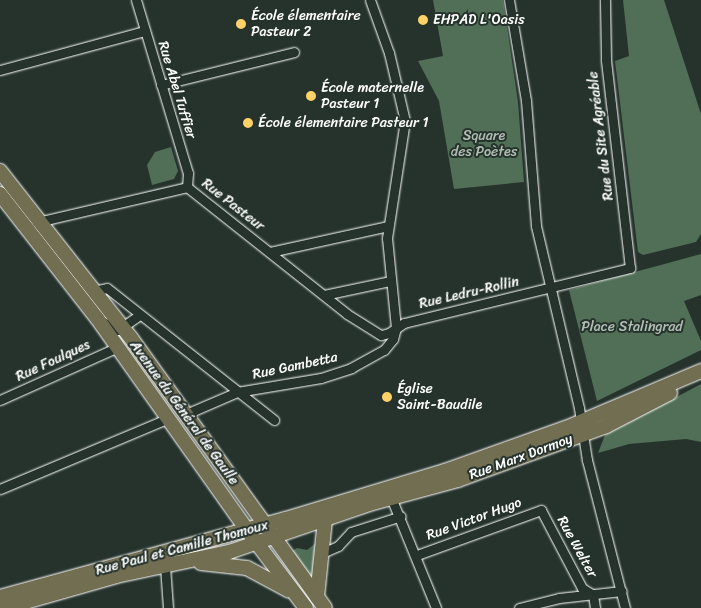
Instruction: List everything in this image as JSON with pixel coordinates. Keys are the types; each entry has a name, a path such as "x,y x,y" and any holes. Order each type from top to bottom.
{"main road":[{"path":"0,171 33,224"},
{"path":"0,194 33,224"},
{"name":"Avenue du Général de Gaulle","path":"33,224 93,291 123,329 276,537 321,602"},
{"name":"Avenue du Général de Gaulle","path":"33,224 247,530 306,608"},
{"name":"Rue Marx Dormoy","path":"581,429 701,371"},
{"name":"Rue Marx Dormoy","path":"328,518 454,468 581,429 701,376"},
{"name":"Rue Marx Dormoy","path":"362,495 390,493"},
{"name":"Rue Paul et Camille Thomoux","path":"0,597 266,525 362,495"},
{"path":"321,602 320,554 328,518"},
{"name":"Rue Paul et Camille Thomoux","path":"4,608 165,566 193,561 276,537 328,518"},
{"path":"193,561 247,568 295,594"}],"street":[{"name":"Rue Abel Tuffier","path":"136,0 188,173 187,187"},
{"path":"370,0 389,53 405,121 388,226 390,281 396,328"},
{"path":"509,0 526,101 536,226 581,429 625,608"},
{"name":"Rue du Site Agréable","path":"605,0 606,59 630,268"},
{"path":"0,70 145,31"},
{"path":"161,85 294,52"},
{"name":"Rue Pasteur","path":"33,224 187,187 324,296 381,335 396,328"},
{"path":"270,252 388,226"},
{"name":"Rue Ledru-Rollin","path":"396,328 404,322 630,268"},
{"path":"324,296 390,281"},
{"path":"93,291 107,288 138,316 274,420"},
{"path":"97,318 114,329 123,329 138,316"},
{"name":"Rue Gambetta","path":"186,414 237,392 321,378 351,368 384,350 396,328"},
{"name":"Rue Foulques","path":"0,400 118,347"},
{"path":"0,489 169,418"},
{"path":"390,493 417,555 436,608"},
{"name":"Rue Victor Hugo","path":"417,555 541,510"},
{"name":"Rue Welter","path":"541,510 582,588 593,595"},
{"path":"320,554 338,546 351,532 401,516"},
{"path":"165,566 168,608"},
{"path":"519,608 559,598 622,591"},
{"path":"593,595 595,608"}],"green space":[{"name":"Square des Poètes","path":"433,0 503,0 518,102 524,182 454,189 439,101 418,61 443,56"},
{"path":"623,0 664,0 701,114 701,234 696,242 643,255 638,252 615,61 629,56"},
{"path":"171,147 178,171 174,179 152,185 147,165 155,152"},
{"name":"Place Stalingrad","path":"701,254 701,295 684,301 701,341 701,350 597,401 569,290"},
{"path":"701,384 701,442 686,439 629,444 598,453 605,435"},
{"path":"316,543 312,579 292,551 297,548 307,550"}],"place":[{"name":"EHPAD L'Oasis","path":"423,20"},
{"name":"École élementaire Pasteur 2","path":"241,24"},
{"name":"École maternelle Pasteur 1","path":"311,96"},
{"name":"École élementaire Pasteur 1","path":"248,123"},
{"name":"Église Saint-Baudile","path":"387,397"}]}
